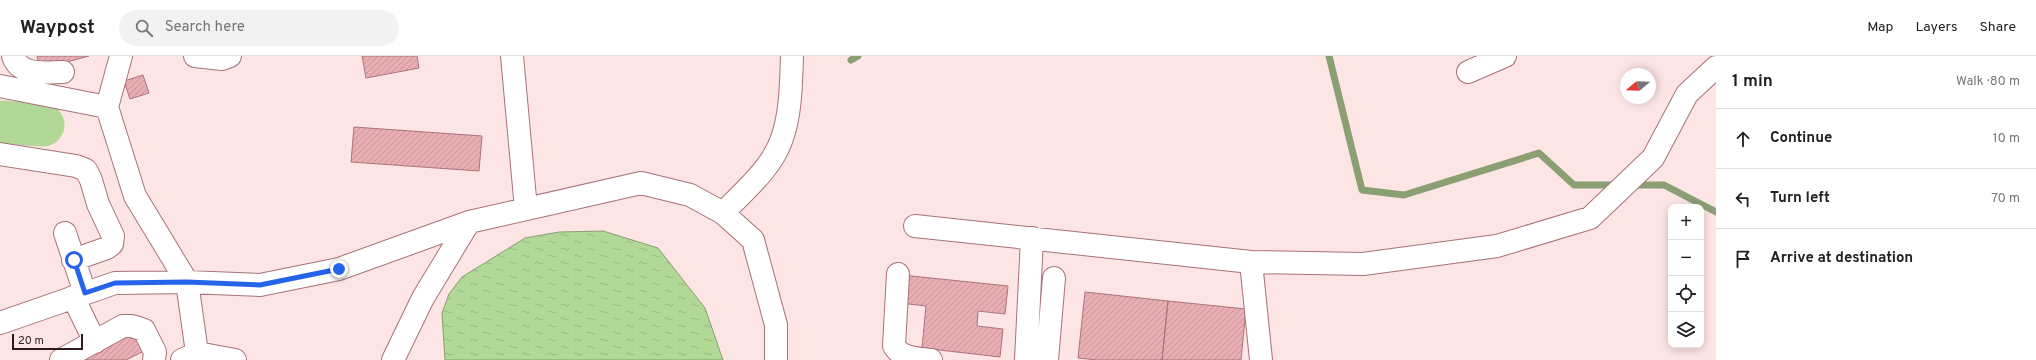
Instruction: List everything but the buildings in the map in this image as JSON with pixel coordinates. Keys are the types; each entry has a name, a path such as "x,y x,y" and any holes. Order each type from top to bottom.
{"street":[{"path":"13,56 20,68 28,72 63,72"},
{"path":"121,56 107,107 135,196 187,282 189,356 235,360"},
{"path":"195,56 222,59 230,56"},
{"path":"512,56 526,208"},
{"path":"724,213 760,175 781,142 788,115 792,56"},
{"path":"1468,72 1505,56"},
{"path":"916,226 1251,262 1363,264 1497,246 1590,218 1653,158 1687,94 1716,67"},
{"path":"0,86 107,107"},
{"path":"0,154 76,166 86,170 91,180 98,204 113,236 112,244 107,248 74,260"},
{"path":"0,323 115,283 187,282 260,285 339,269 469,222 641,183 690,195 724,213 753,240 776,325 776,360"},
{"path":"394,360 423,298 469,222"},
{"path":"65,233 74,260 79,295 94,342"},
{"path":"1026,360 1032,238"},
{"path":"1251,262 1261,360"},
{"path":"898,274 894,346 899,354 931,360"},
{"path":"1048,360 1054,278"},
{"path":"61,360 123,326 132,326 144,330 154,352 154,360"}],"water":[{"path":"603,231 658,248 705,308 723,360 445,360 442,313 449,294 462,277 525,238 559,232"}],"waterway":[{"path":"851,60 858,56"},
{"path":"1329,56 1362,190 1404,195 1539,153 1574,185 1619,185"},
{"path":"0,122 43,125"},
{"path":"1633,185 1664,185 1716,212"}],"route":[{"path":"74,260 85,293 115,283 187,282 260,285 339,269"}]}
